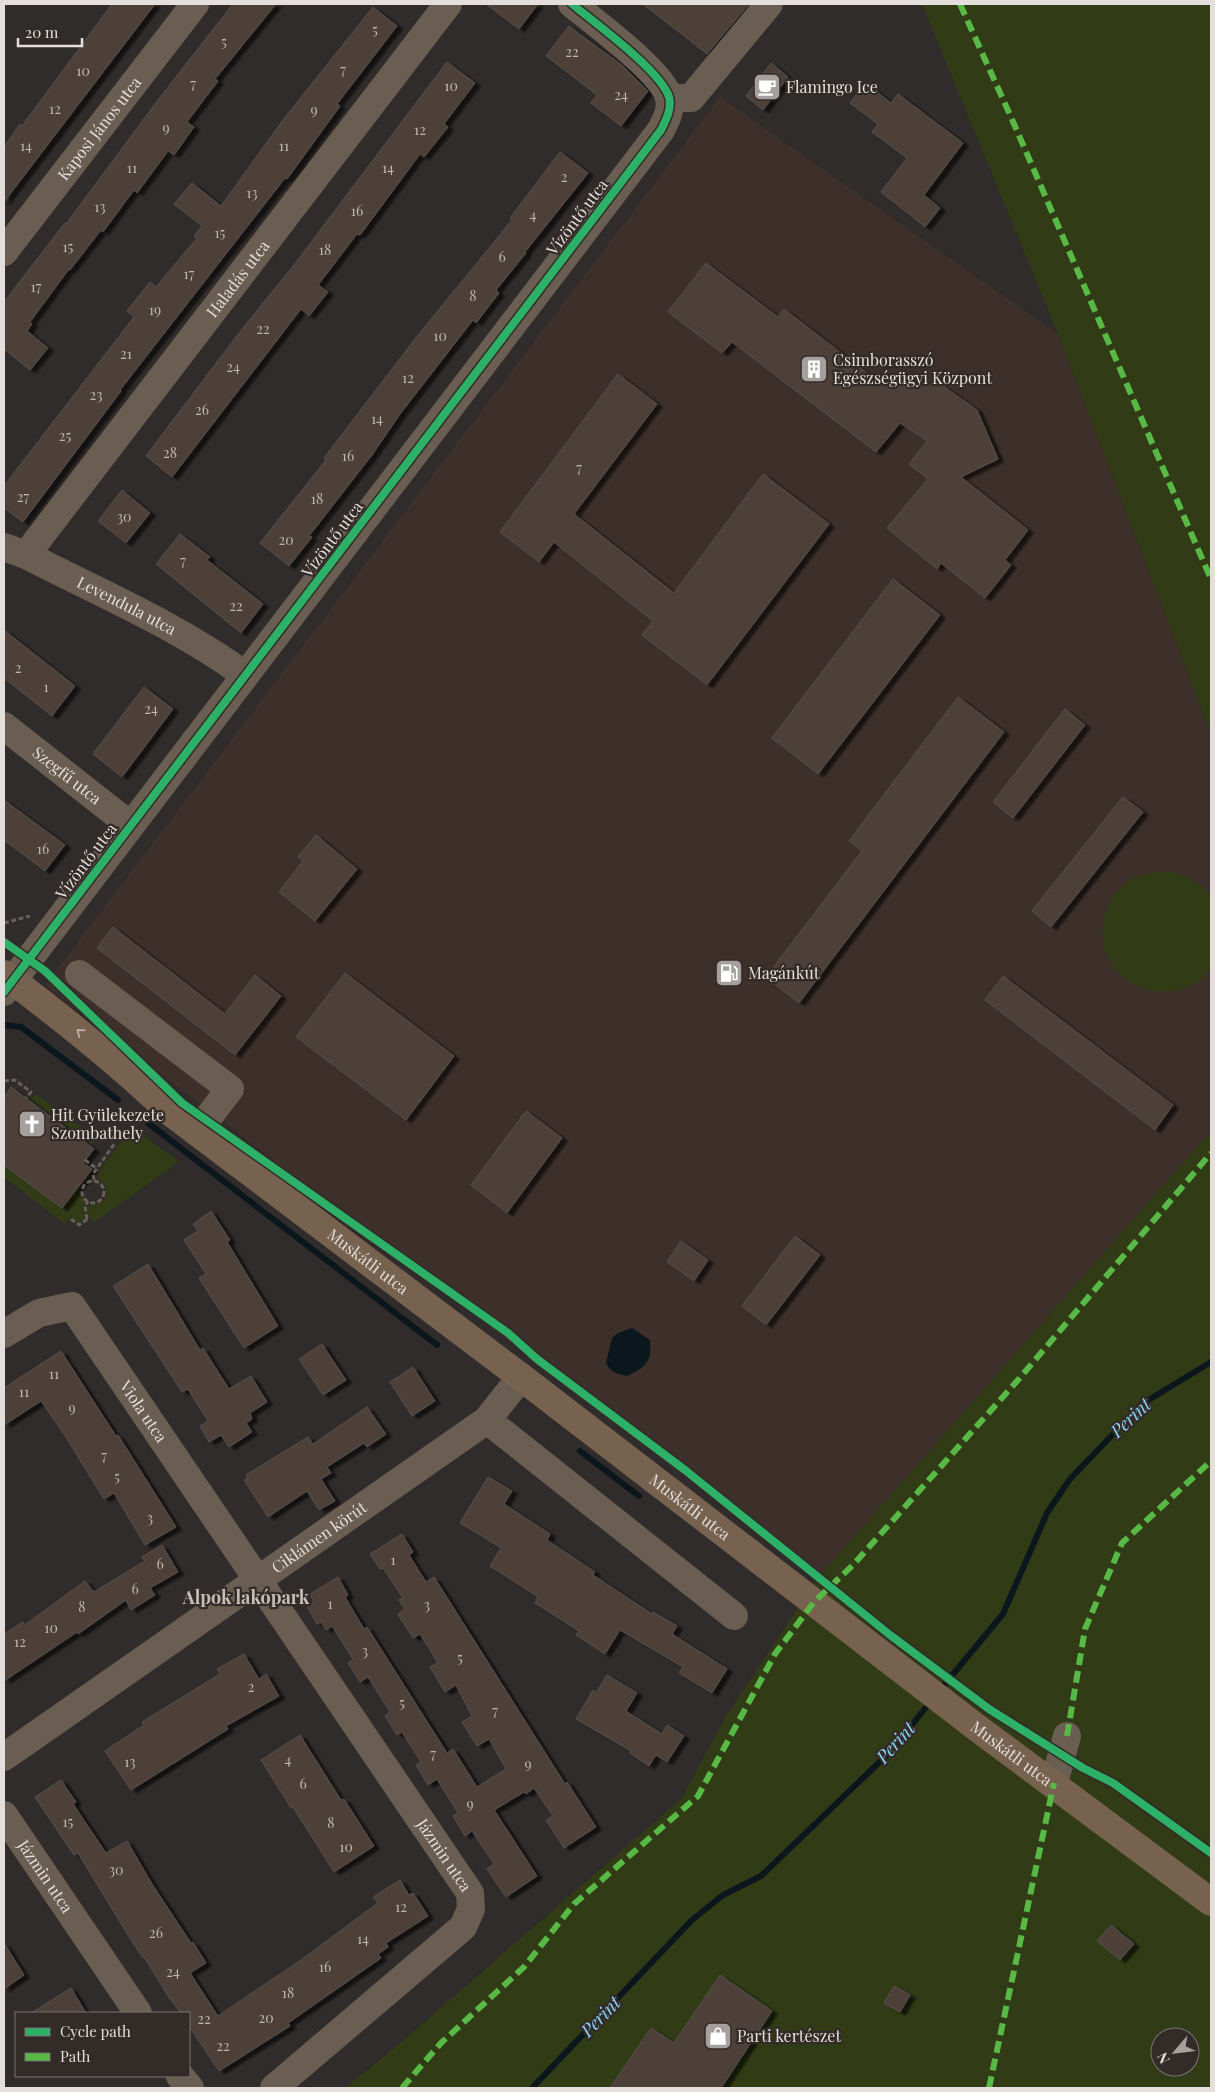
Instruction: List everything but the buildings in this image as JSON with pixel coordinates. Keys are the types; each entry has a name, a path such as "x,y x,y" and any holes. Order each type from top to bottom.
{"main road":[{"name":"Muskátli utca","path":"6,986 115,1079 169,1111 197,1132 522,1377 976,1727 1211,1902"}],"street":[{"name":"Kaposi János utca","path":"4,252 195,4"},
{"name":"Haladás utca","path":"15,551 448,4"},
{"path":"572,4 651,71 669,98 691,98 769,4"},
{"name":"Vízöntő utca","path":"6,986 661,130 669,115 669,98"},
{"name":"Levendula utca","path":"15,551 187,637 245,675"},
{"name":"Szegfű utca","path":"4,726 130,825"},
{"path":"79,974 230,1089 197,1132"},
{"name":"Viola utca","path":"4,1334 39,1313 72,1306 258,1580"},
{"name":"Ciklámen körút","path":"4,1757 487,1420 522,1377"},
{"path":"487,1420 734,1616"},
{"name":"Jázmin utca","path":"258,1580 462,1879 470,1893 471,1910 464,1927 274,2088"},
{"path":"1054,1784 1067,1736"},
{"name":"Jázmin utca","path":"4,1815 137,2012"},
{"path":"181,2077 190,2088"}],"path":[{"path":"4,923 30,916"},
{"path":"4,1081 15,1080 31,1092 26,1098"},
{"path":"94,1180 87,1182 82,1188 83,1196 88,1201 95,1203 103,1197 104,1187 94,1180 93,1174 115,1143"},
{"path":"85,1160 96,1169"},
{"path":"71,1219 78,1225 88,1219 85,1206 88,1201"}],"shaded area":[{"path":"720,97 1058,334 1211,734 1211,1131 817,1579 45,985"},
{"path":"632,1328 650,1340 650,1354 649,1359 639,1370 627,1376 614,1372 606,1363 612,1338 618,1333"}],"green space":[{"path":"922,4 1211,4 1211,734 1058,334"},
{"path":"1171,871 1194,880 1211,896 1211,968 1198,982 1186,988 1173,991 1146,989 1123,977 1114,967 1104,945 1103,924 1110,903 1122,886 1135,877 1155,872"},
{"path":"37,1095 93,1136 94,1143 91,1144 30,1099"},
{"path":"132,1127 179,1162 93,1223 87,1212 89,1204 100,1204 107,1194 105,1185 98,1177 98,1173"},
{"path":"1211,1131 1211,2088 345,2088 391,2051 681,1799 725,1718 817,1579"},
{"path":"4,1165 62,1208 92,1169 91,1177 83,1183 80,1192 85,1202 83,1205 85,1218 78,1223 71,1217 65,1224 4,1177"}],"waterway":[{"path":"4,1025 21,1027 118,1100"},
{"path":"148,1123 437,1345"},
{"name":"Perint","path":"939,1691 1003,1614 1047,1513 1070,1479 1142,1404 1211,1362"},
{"path":"580,1451 639,1496"},
{"name":"Perint","path":"532,2088 692,1920 723,1895 761,1876 891,1751 931,1701"}],"marked path":[{"path":"960,4 1011,117 1211,579"},
{"path":"402,2088 441,2043 524,1967 574,1904 698,1796 775,1654 814,1602 853,1565 1018,1380 1211,1153"},
{"path":"1067,1736 1085,1629 1122,1543 1211,1461"},
{"path":"989,2088 1054,1783"}],"cycle path":[{"path":"4,992 661,130 670,106 669,97 663,86 641,61 572,4"},
{"path":"4,942 45,971 182,1103 508,1333 537,1359 685,1470 890,1635 989,1709 1083,1768 1113,1783 1211,1853"}],"place":[{"name":"Flamingo Ice","path":"767,87"},
{"name":"Csimborasszó Egészségügyi Központ","path":"814,369"},
{"name":"Magánkút","path":"729,973"},
{"name":"Hit Gyülekezete Szombathely","path":"32,1124"},
{"name":"Parti kertészet","path":"718,2036"}],"district":[{"name":"Alpok lakópark","path":"246,1598"}]}
